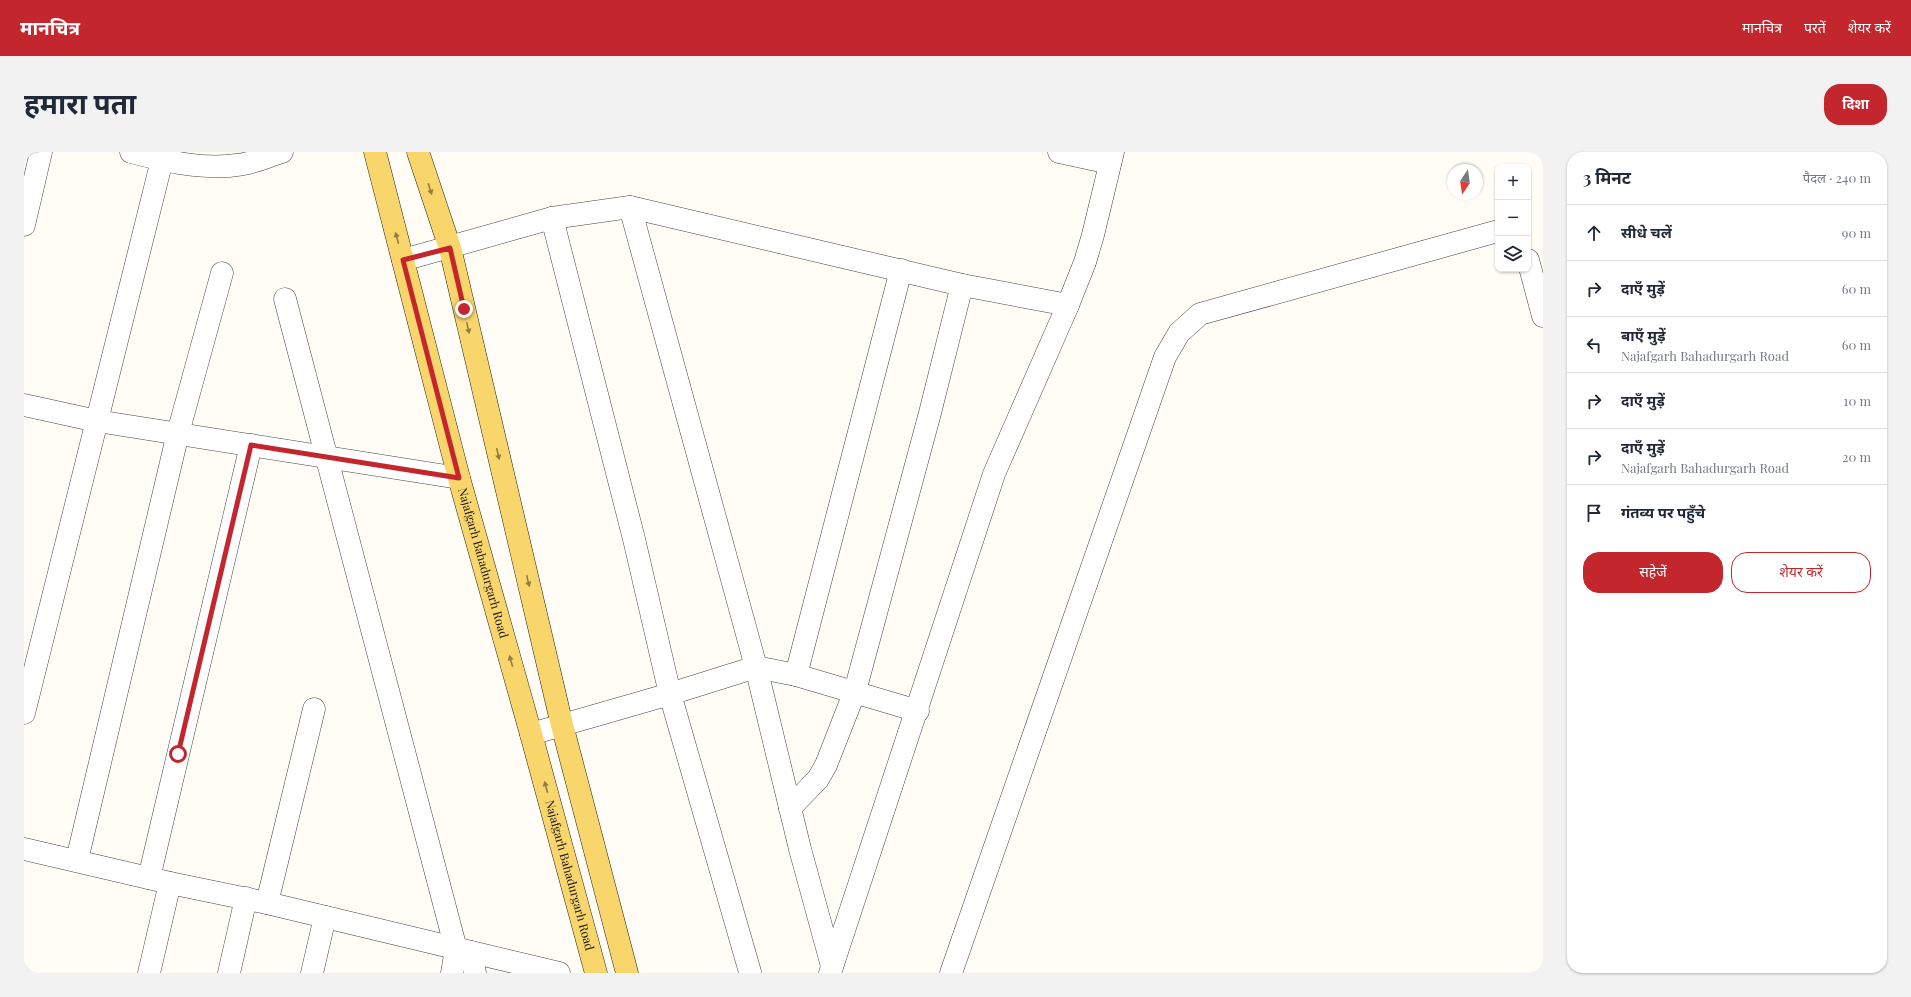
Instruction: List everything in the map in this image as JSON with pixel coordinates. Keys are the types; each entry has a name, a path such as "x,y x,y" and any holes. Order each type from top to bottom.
{"main road":[{"name":"Najafgarh Bahadurgarh Road","path":"375,152 459,478 596,973"},
{"path":"418,152 450,248 562,725 627,973"}],"street":[{"path":"24,225 41,152"},
{"path":"131,152 162,160 199,166 282,152"},
{"path":"831,970 918,711 994,474 1068,305 1093,235 1111,158 1059,152"},
{"path":"24,713 162,160"},
{"path":"403,260 450,248 552,218 630,207 962,284 1068,305"},
{"path":"630,207 756,667 831,970"},
{"path":"552,218 634,539 670,694 750,972"},
{"path":"951,973 1165,357 1180,333 1200,314 1495,232"},
{"path":"796,675 901,270"},
{"path":"1531,271 1543,316"},
{"path":"77,860 178,433 222,273"},
{"path":"790,808 818,779 826,765 854,691 930,412 962,284"},
{"path":"285,299 464,951 475,973"},
{"path":"24,405 97,421 459,478"},
{"path":"149,878 251,445"},
{"path":"531,734 670,694 756,667 796,675 918,711"},
{"path":"229,973 257,900 314,709"},
{"path":"24,849 77,860 170,883 257,900 559,973"},
{"path":"149,973 170,883"},
{"path":"312,973 325,917"},
{"path":"452,973 464,951"}],"route":[{"path":"178,754 251,445 459,478 403,260 450,248 464,309"}]}
